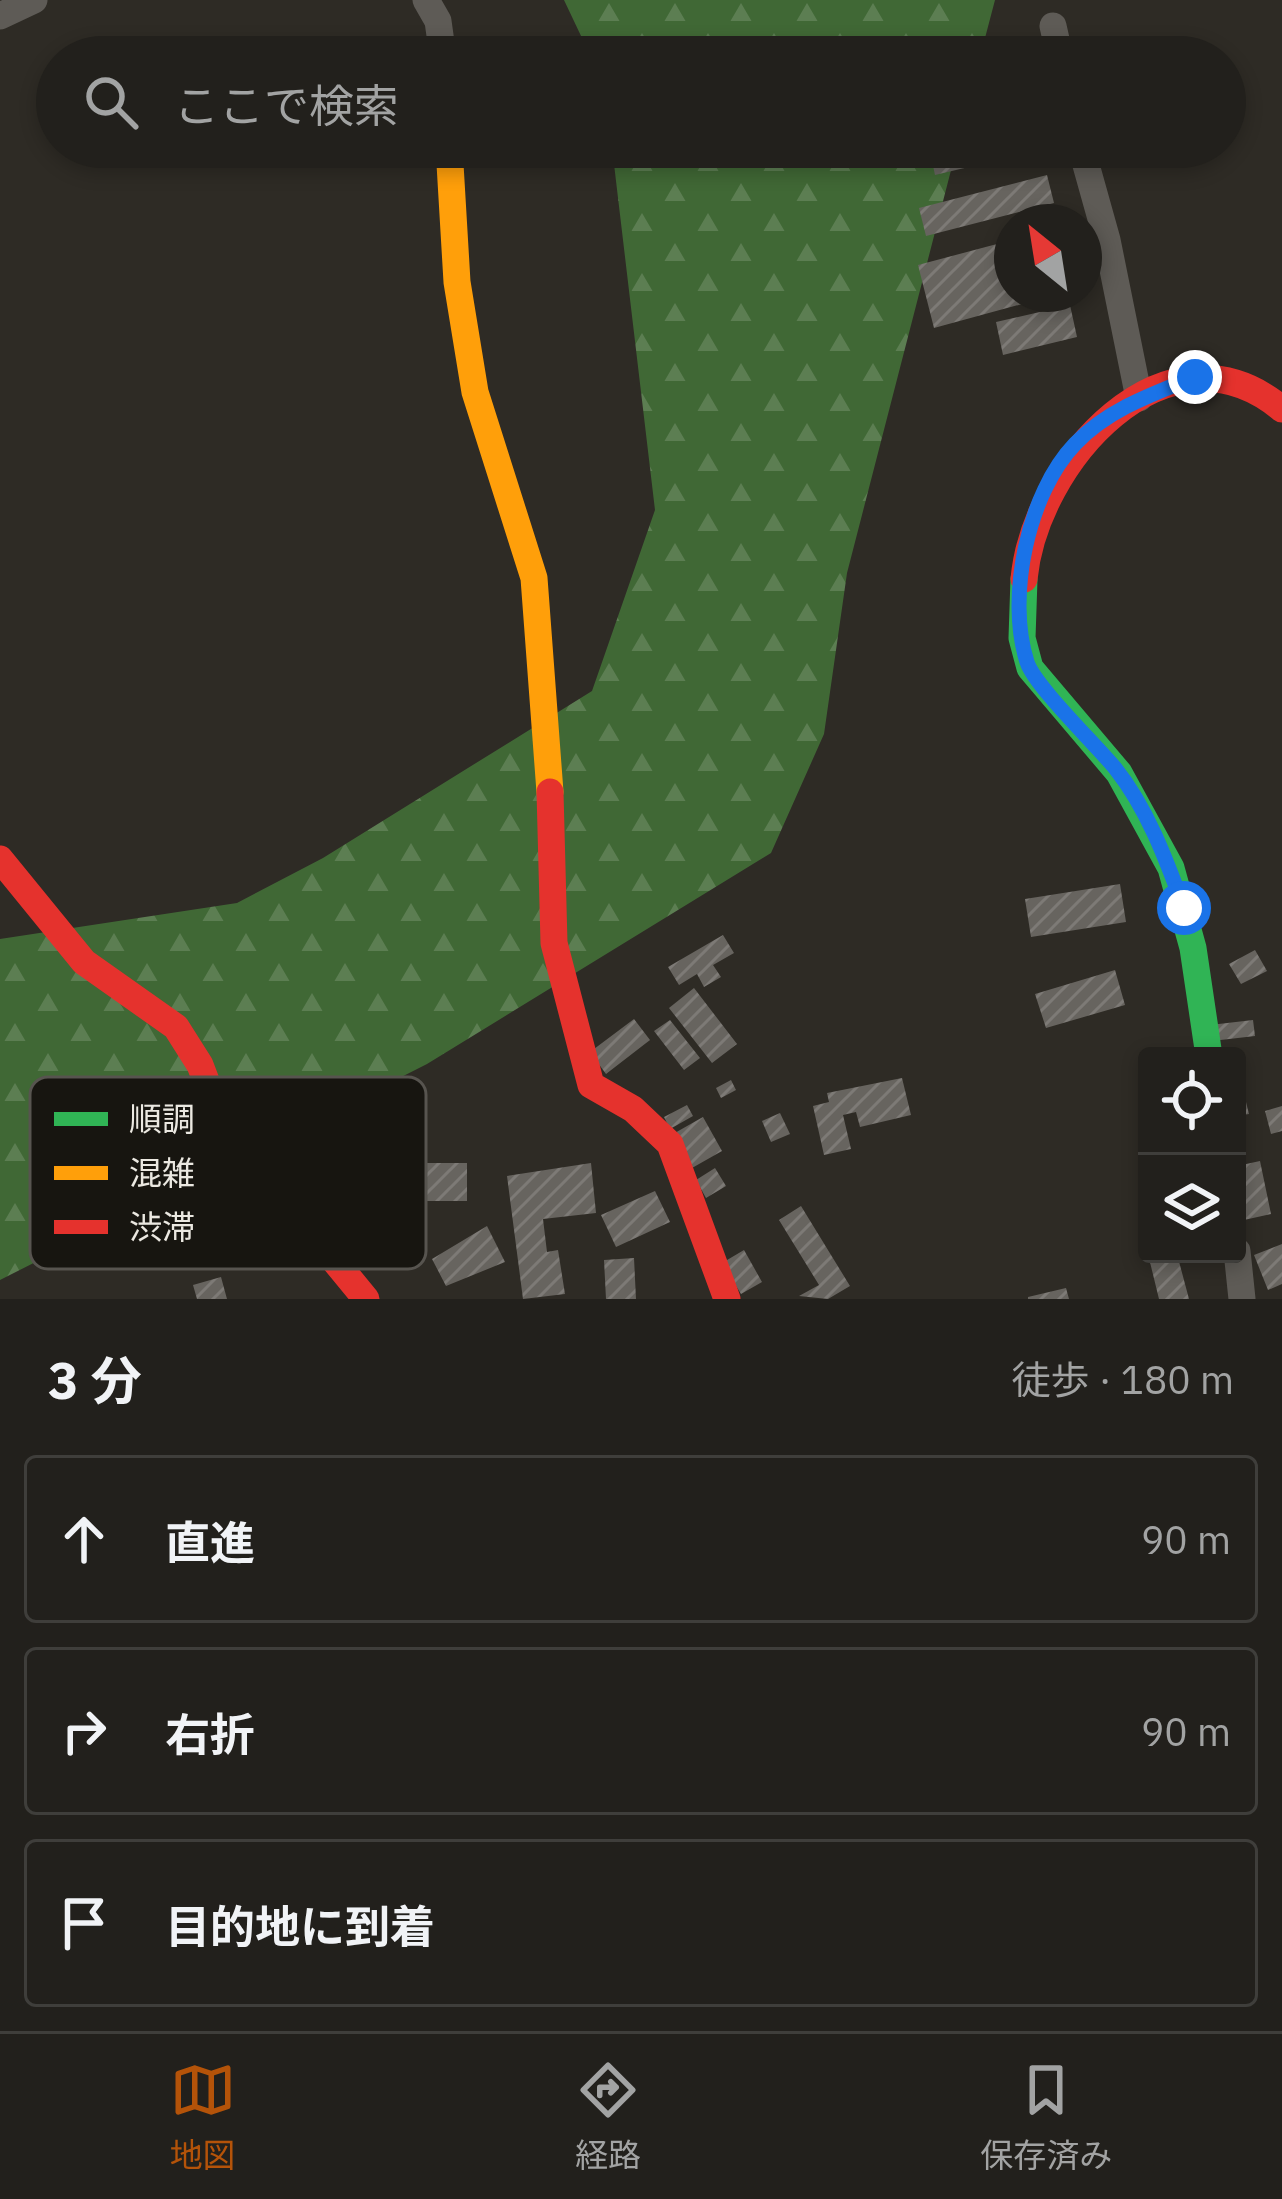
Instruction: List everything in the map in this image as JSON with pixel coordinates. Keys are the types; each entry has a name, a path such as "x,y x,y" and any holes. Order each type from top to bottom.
{"street":[{"path":"0,16 34,0"},
{"path":"426,0 440,36"},
{"path":"1053,26 1055,36"},
{"path":"450,168 457,282 475,392 534,578 547,698 554,943 564,987 591,1085 633,1109 670,1144 727,1299"},
{"path":"1087,168 1107,240 1139,398"},
{"path":"1207,1047 1184,908 1162,848 1119,773 1027,665 1022,617 1028,551 1037,506 1074,444 1139,398 1195,377 1237,377 1282,409"},
{"path":"0,859 84,962 176,1028 205,1077"},
{"path":"1238,1263 1241,1299"},
{"path":"341,1269 366,1299"}],"green space":[{"path":"564,0 995,0 986,36 581,36"},
{"path":"614,168 952,168 847,573 824,734 771,853 401,1077 30,1077 30,1265 0,1280 0,939 237,903 323,858 592,691 655,510"}],"building":[{"path":"934,168 964,168 935,175"},
{"path":"1047,175 1054,203 994,204 994,218 926,236 919,208"},
{"path":"994,245 994,312 934,328 918,265"},
{"path":"1040,312 1072,312 1077,337 1003,355 996,322"},
{"path":"1120,884 1126,922 1031,937 1025,899"},
{"path":"723,935 734,953 713,965 721,977 704,987 697,974 679,985 668,967"},
{"path":"1255,950 1267,971 1241,984 1229,964"},
{"path":"1115,970 1125,1005 1046,1028 1035,994"},
{"path":"694,988 737,1044 712,1063 669,1008"},
{"path":"634,1019 650,1040 606,1074 590,1052"},
{"path":"670,1020 700,1058 684,1070 654,1031"},
{"path":"1253,1020 1255,1036 1212,1041 1210,1025"},
{"path":"902,1078 911,1115 860,1127 856,1112 843,1115 851,1149 824,1155 813,1106 829,1102 827,1093"},
{"path":"731,1080 736,1090 721,1098 716,1088"},
{"path":"687,1105 693,1116 670,1129 664,1117"},
{"path":"1282,1106 1282,1131 1271,1134 1265,1111"},
{"path":"780,1113 790,1134 771,1142 762,1121"},
{"path":"703,1117 722,1151 692,1168 673,1134"},
{"path":"1260,1161 1271,1214 1246,1220 1246,1164"},
{"path":"426,1163 467,1163 467,1201 426,1201"},
{"path":"591,1163 596,1213 543,1219 547,1252 558,1250 565,1294 523,1299 507,1176"},
{"path":"715,1168 726,1186 706,1198 696,1180"},
{"path":"655,1191 670,1222 616,1247 601,1215"},
{"path":"801,1206 850,1286 828,1299 799,1296 819,1285 779,1220"},
{"path":"487,1226 505,1262 446,1286 432,1259"},
{"path":"1282,1244 1282,1284 1268,1290 1254,1255"},
{"path":"744,1250 762,1282 741,1294 722,1263"},
{"path":"634,1258 636,1299 606,1299 604,1260"},
{"path":"1150,1263 1179,1263 1189,1299 1159,1299"},
{"path":"221,1277 227,1299 197,1299 193,1285"},
{"path":"1066,1288 1069,1299 1028,1299 1028,1297"}],"traffic: fast":[{"path":"1024,579 1022,638 1030,668 1119,773 1171,868 1193,948 1208,1047"}],"traffic: slow":[{"path":"450,168 457,282 475,392 534,578 550,792"}],"traffic: jam":[{"path":"1024,579 1033,534 1053,490 1080,449 1114,414 1152,390 1194,379 1238,384 1282,409"},
{"path":"550,792 554,943 591,1085 633,1109 670,1144 727,1299"},
{"path":"0,859 84,962 176,1027 205,1077"},
{"path":"341,1269 366,1299"}],"route":[{"path":"1184,908 1162,848 1119,773 1027,665 1022,617 1023,574 1037,506 1074,444 1139,398 1195,377"}]}
